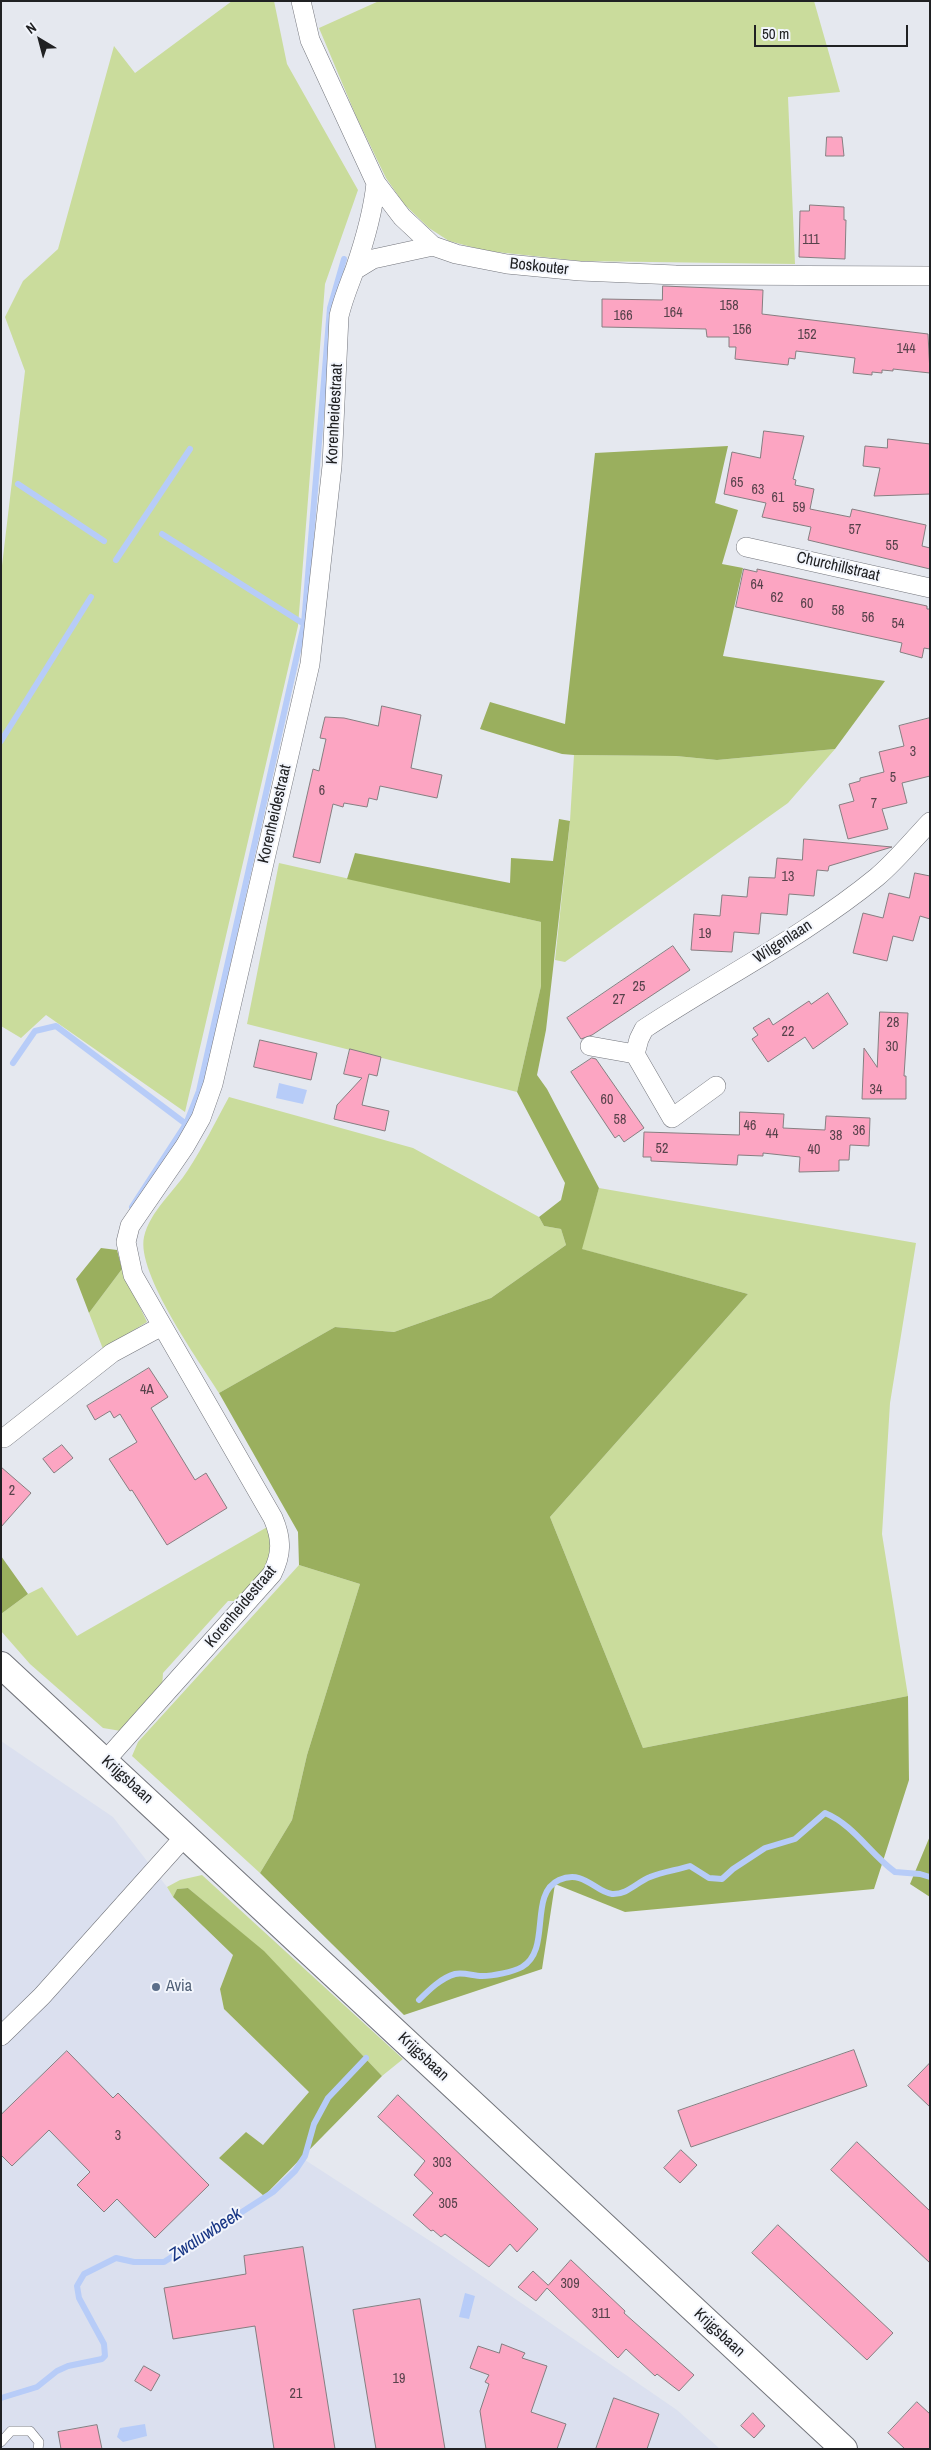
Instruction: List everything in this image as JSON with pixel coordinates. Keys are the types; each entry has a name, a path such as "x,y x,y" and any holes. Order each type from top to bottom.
{"main road":[{"name":"Krijgsbaan","path":"1,1665 186,1835 844,2449"}],"street":[{"name":"Boskouter","path":"301,1 310,40 376,183 402,217 433,246 456,254 507,264 580,271 676,275 930,276"},
{"name":"Korenheidestraat","path":"105,1761 272,1574 281,1554 279,1531 273,1518 132,1275 126,1242 130,1226 185,1146 201,1118 213,1084 310,664 332,466 339,316 345,292 355,270 373,211 376,183"},
{"path":"355,270 373,258 433,246"},
{"name":"Churchillstraat","path":"746,547 930,588"},
{"name":"Wilgenlaan","path":"635,1054 638,1039 644,1029 703,990 795,936 858,891 878,876 930,822"},
{"path":"590,1046 635,1054 672,1118 716,1086"},
{"path":"4,1438 112,1353 162,1326"},
{"path":"1,2036 42,1996 186,1835"}],"lane":[{"path":"1,2442 11,2431 30,2431 39,2442 38,2449"}],"shaded area":[{"path":"1,1741 113,1817 173,1897 233,1955 220,1989 224,2009 309,2092 262,2146 246,2132 219,2158 264,2196 302,2158 444,2250 677,2410 720,2449 1,2449"}],"green space":[{"path":"232,1 274,1 287,64 358,190 325,284 298,626 185,1112 46,1015 21,1038 1,1026 1,574 25,371 5,317 23,281 58,249 114,46 135,73"},
{"path":"379,1 814,1 840,92 788,97 795,264 580,261 487,251 449,241 429,228 404,204 386,178 356,116 319,28"},
{"path":"728,446 715,503 738,510 722,564 743,568 723,656 885,681 835,749 717,760 676,756 574,755 562,754 480,729 490,702 565,724 595,453"},
{"path":"835,749 788,803 565,962 555,960 570,821 574,755 676,756 717,760"},
{"path":"559,819 570,821 546,1030 537,1075 547,1089 599,1188 582,1249 748,1294 550,1517 643,1748 908,1696 909,1780 874,1889 625,1912 555,1884 542,1969 404,2015 260,1873 292,1820 307,1755 360,1584 299,1565 298,1532 219,1393 335,1327 394,1332 491,1298 566,1245 561,1229 544,1226 539,1217 561,1200 565,1183 517,1092 541,986 541,922 347,879 355,853 510,883 511,858 553,861"},
{"path":"279,863 541,922 541,986 517,1092 247,1024"},
{"path":"229,1097 413,1148 539,1217 544,1226 561,1229 566,1245 491,1298 394,1332 335,1327 219,1393 184,1339 159,1294 144,1253 144,1237 151,1219 188,1170"},
{"path":"599,1188 916,1243 890,1403 882,1534 908,1696 643,1748 550,1517 748,1294 581,1249"},
{"path":"101,1248 117,1250 122,1269 89,1313 76,1279"},
{"path":"122,1269 147,1322 103,1349 89,1313"},
{"path":"269,1526 272,1536 268,1572 240,1601 228,1601 163,1673 162,1688 121,1731 103,1728 30,1664 1,1631 1,1614 28,1594 42,1587 77,1636"},
{"path":"1,1556 28,1594 1,1614"},
{"path":"299,1565 360,1584 307,1755 292,1820 260,1873 132,1756 138,1742"},
{"path":"930,1836 930,1897 910,1884"},
{"path":"202,1875 403,2059 382,2076 263,1951 188,1888 177,1889 173,1897 167,1887 180,1880"},
{"path":"188,1888 264,1951 382,2076 264,2196 219,2158 246,2132 263,2145 309,2092 224,2009 220,1989 233,1955 173,1897 177,1889"}],"water":[{"path":"279,1083 307,1090 303,1104 276,1098"},
{"path":"465,2293 475,2296 469,2319 459,2317"},
{"path":"145,2424 147,2436 123,2442 117,2437 120,2428"}],"building":[{"path":"827,137 842,137 844,156 826,156"},
{"path":"810,205 844,207 844,220 846,220 845,259 799,257 800,211 809,211"},
{"path":"663,286 763,290 762,314 928,334 930,373 893,369 893,371 882,370 882,373 872,372 872,375 853,373 855,358 796,351 795,359 789,358 788,365 735,359 736,347 729,347 729,337 707,337 706,329 602,327 602,299 662,300"},
{"path":"764,431 804,436 793,479 796,480 795,485 814,489 810,509 850,517 852,509 926,525 922,546 930,548 930,569 808,540 811,527 762,517 766,503 724,494 732,452 760,458"},
{"path":"888,439 930,444 930,494 874,496 880,468 863,466 865,446 887,448"},
{"path":"744,569 757,572 757,569 927,606 927,609 930,609 930,649 924,648 922,658 900,652 902,643 736,607"},
{"path":"382,706 421,715 411,768 442,775 437,798 380,786 377,800 369,798 367,807 344,803 343,807 333,804 320,863 293,857 313,769 319,771 326,739 320,738 325,717 344,718 378,726"},
{"path":"930,718 930,776 902,783 907,803 882,809 888,829 848,839 839,805 854,801 849,784 860,781 860,778 884,772 879,752 904,746 899,726"},
{"path":"804,839 892,847 829,866 828,871 817,870 814,896 789,894 787,915 761,913 759,934 734,932 732,952 691,950 694,914 720,916 722,895 747,897 749,877 775,878 777,858 802,860"},
{"path":"915,873 930,876 930,919 920,916 913,941 893,936 887,961 853,953 863,913 883,918 889,893 909,898"},
{"path":"673,946 690,970 592,1035 581,1039 567,1018"},
{"path":"828,993 848,1024 813,1049 805,1037 768,1062 752,1039 758,1035 753,1028 769,1018 773,1025 809,1001 811,1004"},
{"path":"880,1012 908,1013 904,1076 906,1076 906,1099 862,1099 864,1048 877,1067"},
{"path":"260,1040 317,1053 311,1080 254,1067"},
{"path":"350,1049 381,1057 377,1076 369,1074 362,1105 389,1111 385,1131 334,1119 337,1105 362,1078 344,1074"},
{"path":"592,1058 596,1059 644,1128 624,1142 619,1135 615,1138 571,1072"},
{"path":"740,1112 784,1114 783,1128 825,1130 826,1116 870,1118 869,1146 850,1145 849,1160 839,1160 839,1171 799,1172 800,1157 763,1153 763,1156 738,1155 737,1165 651,1161 651,1157 643,1157 644,1132 739,1135"},
{"path":"149,1368 168,1397 151,1408 195,1480 206,1473 227,1508 167,1545 132,1490 130,1491 109,1459 137,1442 120,1414 114,1418 110,1411 95,1420 87,1406"},
{"path":"62,1445 73,1458 54,1473 43,1459"},
{"path":"1,1467 31,1493 1,1527"},
{"path":"854,2050 867,2086 691,2147 678,2111"},
{"path":"67,2051 113,2098 118,2093 209,2185 155,2238 117,2199 104,2212 77,2185 90,2172 49,2130 12,2166 1,2155 1,2115"},
{"path":"930,2063 930,2107 908,2086"},
{"path":"398,2095 538,2229 517,2252 510,2244 489,2267 445,2234 441,2237 433,2230 431,2231 413,2215 433,2193 414,2175 425,2161 378,2117"},
{"path":"857,2142 930,2211 930,2263 831,2170"},
{"path":"681,2150 697,2165 680,2183 664,2168"},
{"path":"778,2225 893,2333 867,2360 752,2253"},
{"path":"303,2247 335,2449 274,2449 255,2326 173,2339 164,2288 246,2274 244,2256"},
{"path":"571,2260 625,2311 624,2313 694,2375 679,2391 657,2374 655,2376 626,2349 618,2358 547,2288 536,2301 518,2287 533,2271 548,2285"},
{"path":"420,2299 445,2449 376,2449 353,2310"},
{"path":"502,2344 525,2353 522,2358 547,2366 531,2412 566,2424 557,2449 486,2449 480,2411 489,2384 485,2382 489,2375 470,2368 478,2346 499,2353"},
{"path":"144,2366 160,2375 151,2391 135,2381"},
{"path":"614,2398 659,2414 647,2449 596,2449"},
{"path":"917,2402 930,2414 930,2449 905,2449 888,2433"},
{"path":"753,2413 765,2426 754,2438 741,2426"},
{"path":"97,2425 102,2449 61,2449 58,2432"}],"waterway":[{"path":"132,1207 186,1124 199,1091 304,624 330,308 344,259"},
{"path":"116,560 190,449"},
{"path":"18,484 104,541"},
{"path":"162,534 304,624"},
{"path":"1,741 91,597"},
{"path":"13,1063 35,1031 56,1026 186,1124"},
{"name":"Zwaluwbeek","path":"419,2000 440,1981 455,1974 492,1975 522,1967 531,1959 536,1948 544,1897 550,1887 559,1880 575,1877 606,1892 617,1894 655,1875 690,1866 709,1878 722,1879 733,1869 765,1848 795,1839 825,1813 845,1825 895,1872 920,1874 930,1877"},
{"name":"Zwaluwbeek","path":"1,2398 37,2387 57,2371 68,2366 102,2359 105,2356 104,2344 79,2298 77,2286 84,2274 116,2258 134,2262 164,2262 273,2192 295,2171 305,2156 314,2124 328,2098 366,2058"}],"place":[{"name":"Avia","path":"156,1987"}]}
